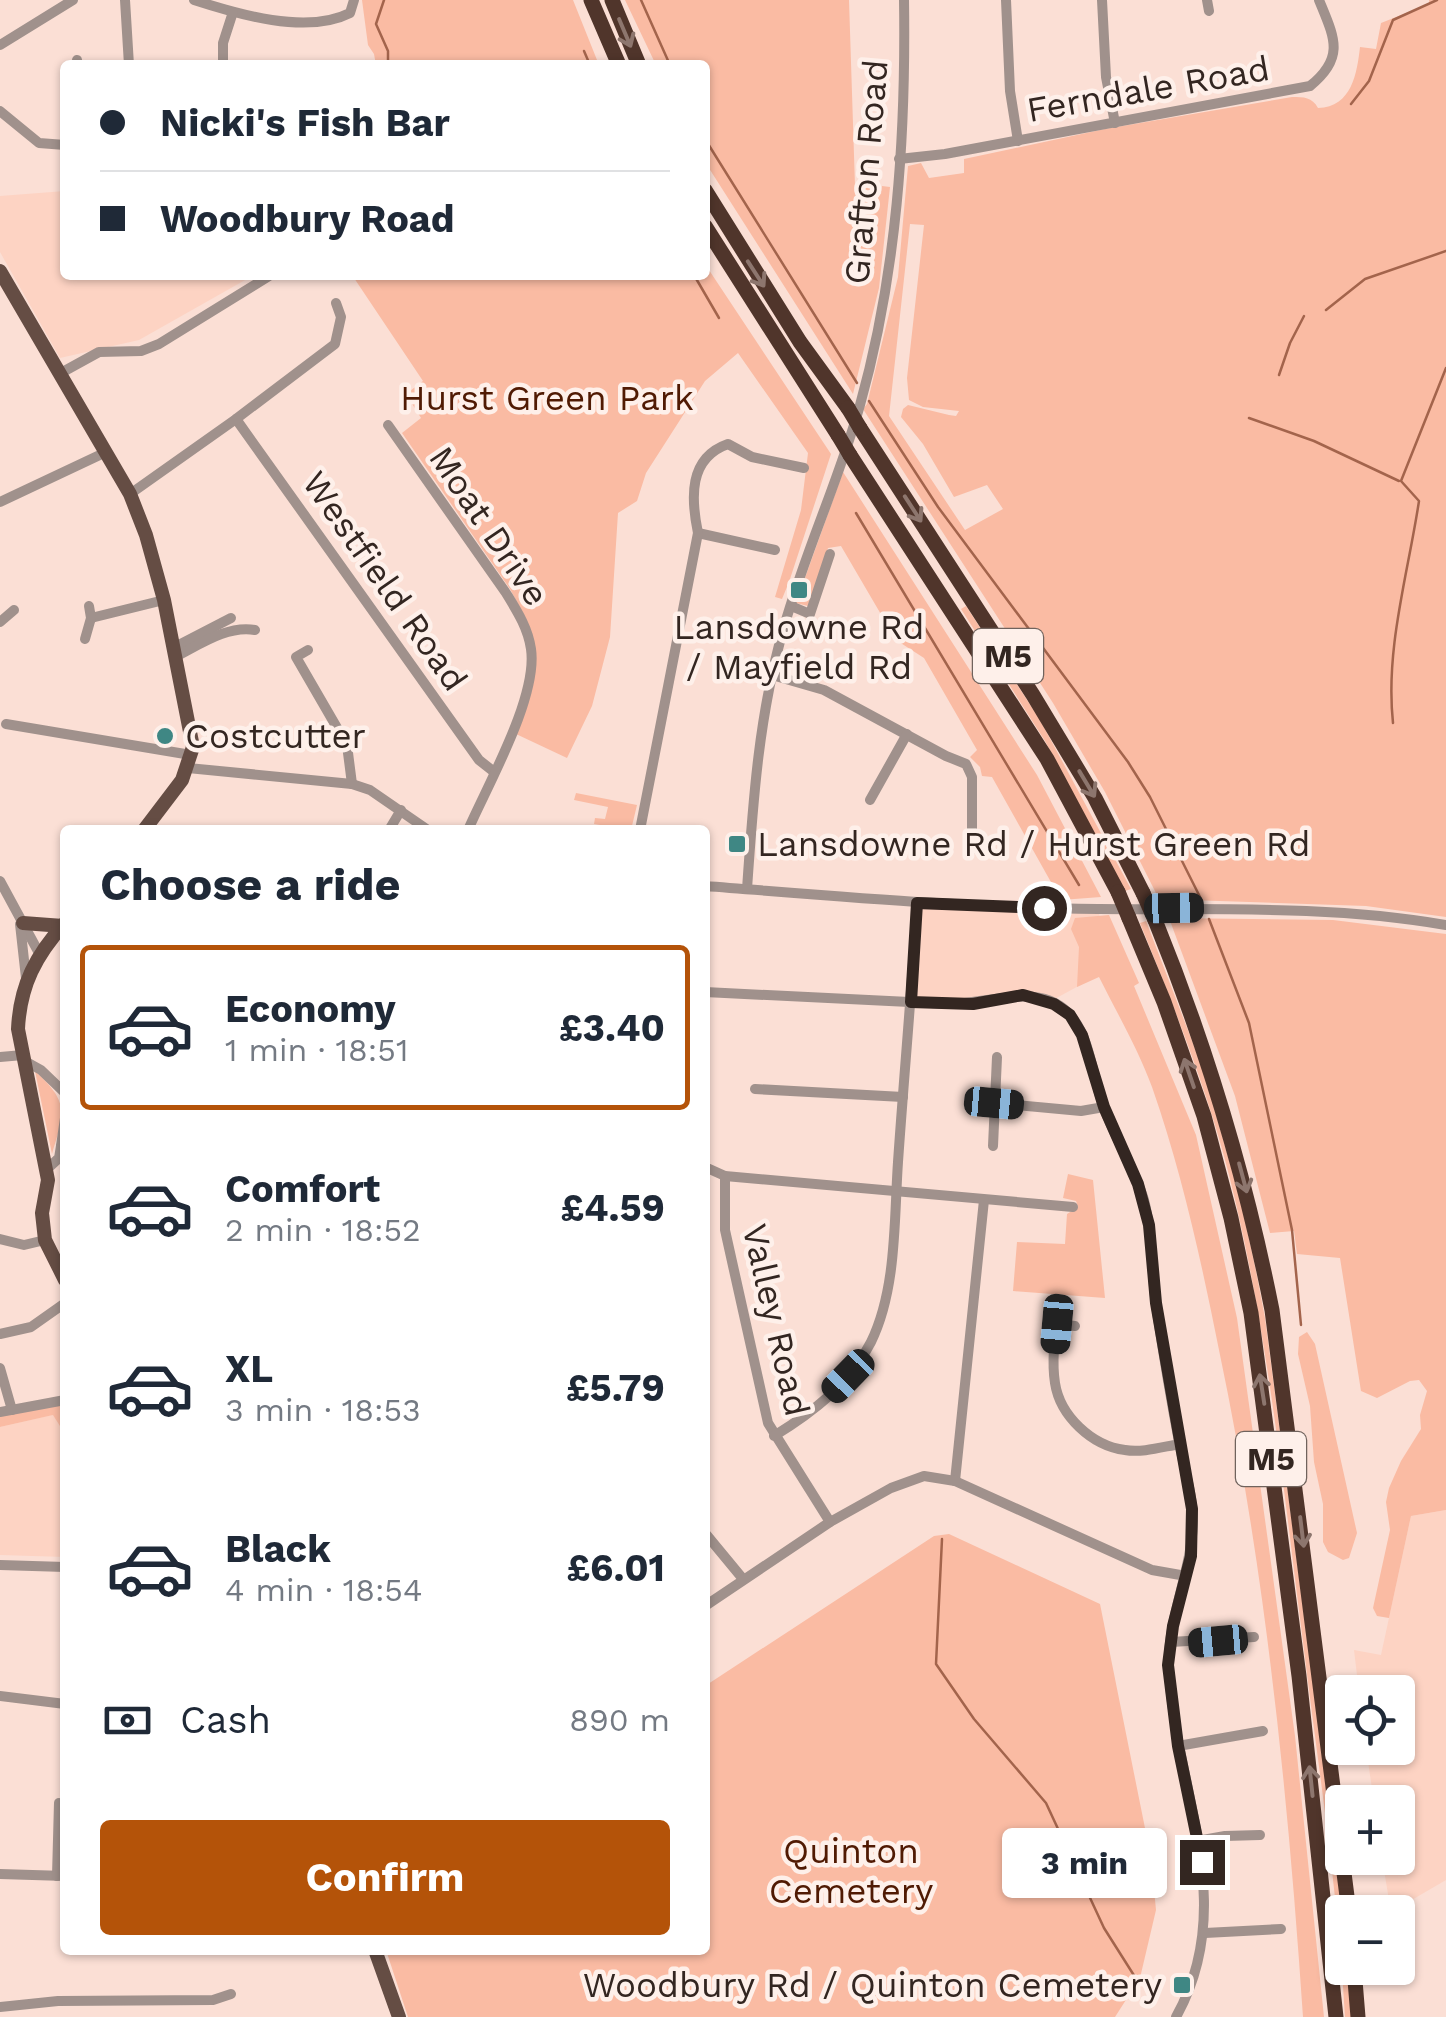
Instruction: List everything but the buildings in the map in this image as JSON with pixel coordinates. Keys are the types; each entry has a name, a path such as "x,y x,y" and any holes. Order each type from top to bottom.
{"highway":[{"path":"591,0 617,60"},
{"path":"612,0 637,60"},
{"name":"M5","path":"710,198 800,342 848,408 1034,695 1095,798 1143,893 1186,996 1225,1111 1264,1272 1289,1432 1347,1895"},
{"name":"M5","path":"710,234 838,435 845,459 1047,759 1118,892 1164,1002 1204,1116 1251,1314 1294,1639 1336,2017"},
{"path":"1355,1985 1358,2017"}],"main road":[{"path":"0,272 130,494 164,600 192,734 190,762 147,825"},
{"path":"21,920 60,924"},
{"path":"60,929 26,978 18,1029 46,1170 42,1213 45,1240 60,1270"},
{"path":"378,1955 400,2017"}],"street":[{"path":"0,44 72,0"},
{"path":"125,0 129,60"},
{"path":"194,0 274,22 339,18 350,13 354,0"},
{"name":"Grafton Road","path":"747,889 755,772 772,675 790,606 845,459 893,253 904,78 904,0"},
{"path":"1006,0 1010,91 1018,141"},
{"path":"1102,0 1106,77 1115,122"},
{"name":"Ferndale Road","path":"899,159 1018,141 1310,86 1327,72 1334,54 1333,36 1319,0"},
{"path":"224,60 223,44 233,12"},
{"path":"0,111 39,143 60,145"},
{"path":"58,374 99,352 141,351 160,344 263,280"},
{"path":"130,494 335,344 341,317 336,303"},
{"name":"Westfield Road","path":"236,419 479,760 493,771"},
{"name":"Moat Drive","path":"388,425 506,593 528,636 532,667 527,698 470,825"},
{"path":"641,825 698,533 692,483 698,469 728,444 752,457 804,468"},
{"path":"0,502 104,453"},
{"path":"698,533 775,550"},
{"path":"790,606 810,614 830,554"},
{"path":"85,639 90,612 164,600"},
{"path":"0,622 14,610"},
{"path":"174,652 231,618"},
{"path":"174,652 228,632 256,630"},
{"path":"308,650 296,657 346,745 352,784"},
{"path":"772,675 824,690 971,769 972,850"},
{"path":"6,724 190,762 352,784 370,790 421,825"},
{"path":"870,800 907,734"},
{"path":"392,825 401,810"},
{"path":"0,882 40,953"},
{"path":"710,886 917,903 1098,910 1329,911 1446,925"},
{"path":"774,1436 822,1404 848,1376 872,1340 886,1293 917,903"},
{"path":"21,920 26,978"},
{"path":"710,992 973,1004 1023,995 1054,1004 1072,1017 1082,1035 1104,1107 1144,1200 1156,1303 1192,1509 1186,1576 1170,1642 1170,1680 1178,1746 1206,1894 1204,1933 1192,1984 1176,2017"},
{"path":"0,1057 23,1057 60,1087"},
{"path":"993,1146 997,1057"},
{"path":"755,1089 902,1097"},
{"path":"994,1103 1081,1110 1104,1107"},
{"path":"46,1170 60,1155"},
{"path":"710,1169 725,1176 1073,1207"},
{"name":"Valley Road","path":"725,1176 725,1230 761,1399 774,1436 830,1522"},
{"path":"955,1481 984,1200"},
{"path":"0,1239 24,1245 45,1240"},
{"path":"1059,1304 1055,1385 1062,1404 1077,1424 1090,1436 1122,1450 1180,1444"},
{"path":"0,1334 31,1327 60,1307"},
{"path":"1057,1324 1075,1326"},
{"path":"0,1368 6,1412 60,1401"},
{"path":"710,1602 830,1522 892,1488 924,1476 955,1481 1152,1570 1186,1576"},
{"path":"710,1539 743,1579"},
{"path":"0,1565 60,1567"},
{"path":"1170,1642 1248,1642"},
{"path":"0,1696 60,1703"},
{"path":"1178,1746 1258,1736"},
{"path":"59,1803 60,1840"},
{"path":"1197,1841 1260,1836"},
{"path":"0,1874 60,1876"},
{"path":"1204,1933 1281,1929"},
{"path":"0,2007 58,2001 213,2000 231,1994"}],"shaded area":[{"path":"60,191 60,280 245,280 139,340 60,358 0,252 0,196"},
{"path":"917,903 1098,909 1110,969 1049,1002 1038,998 911,1003"},
{"path":"60,1413 60,1557 0,1555 0,1427"},
{"path":"1446,1510 1446,1880 1415,1898 1415,1895 1388,1895 1385,1875 1415,1875 1415,1785 1371,1785 1369,1765 1415,1765 1415,1675 1357,1675 1354,1650 1381,1655 1411,1516"}],"green space":[{"path":"362,0 573,0 597,60 375,60 368,45"},
{"path":"625,0 849,0 855,186 872,185 872,193 881,194 882,186 890,187 879,288 853,394 710,170 710,60 654,60"},
{"path":"1429,0 1446,0 1446,917 1366,906 1159,899 1105,792 1053,703 863,409 898,277 908,166 921,163 929,178 964,173 964,159 1105,129 1292,97 1307,98 1318,108 1329,106 1351,87 1360,47 1376,49 1381,23 1429,4","holes":["910,224 924,225 907,378 909,400 923,407 959,411 956,416 908,405 901,417 923,444 954,497 987,485 1003,509 965,530 889,416"]},
{"name":"Hurst Green Park","path":"710,272 831,454 782,599 775,597 801,510 808,453 738,353 705,381 646,473 637,501 618,513 610,637 592,706 567,758 516,734 533,683 526,619 510,589 402,433 421,418 406,394 423,381 355,280 710,280"},
{"path":"843,472 1037,775 1101,897 1061,900 992,777 982,776 980,767 970,757 977,750 924,658 896,640 841,546 828,548 808,606 796,603"},
{"path":"966,606 1040,720 1131,889 1125,891 1045,741 961,609"},
{"path":"576,793 637,805 632,825 594,824 595,818 605,819 608,807 574,800"},
{"path":"1109,915 1196,1135 1237,1318 1295,1736 1324,2017 1303,2017 1282,1765 1262,1598 1235,1432 1190,1217 1163,1119 1134,1045 1099,977 1077,987 1079,947 1071,929 1075,918"},
{"path":"1169,918 1333,920 1446,934 1446,1510 1411,1516 1389,1618 1377,1616 1373,1608 1390,1530 1386,1502 1401,1461 1421,1429 1420,1415 1427,1391 1419,1380 1377,1398 1361,1391 1340,1258 1297,1254 1294,1231 1270,1233 1235,1096"},
{"path":"1146,921 1204,1072 1241,1202 1265,1318 1326,1785 1325,1813 1265,1351 1243,1236 1221,1146 1190,1050 1140,923"},
{"path":"35,1071 54,1091 60,1104 60,1128 52,1154"},
{"path":"1068,1174 1093,1180 1105,1298 1013,1291 1017,1242 1065,1244 1067,1214 1078,1207 1076,1201 1063,1198"},
{"path":"1307,1332 1315,1344 1357,1533 1349,1558 1343,1560 1328,1552 1323,1542 1323,1504 1314,1462 1310,1406 1298,1354 1299,1337"},
{"path":"60,1404 60,1426 53,1415 0,1427 0,1416"},
{"name":"Quinton Cemetery","path":"949,1534 1100,1604 1151,1858 1156,1910 1140,1978 1115,2017 408,2017 388,1955 710,1955 710,1683 934,1536"},
{"path":"1332,1875 1338,1875 1341,1895 1335,1895"},
{"path":"1343,1985 1349,1985 1352,2017 1345,2017"}],"waterway":[{"path":"384,0 376,24 388,60"},
{"path":"641,0 668,60"},
{"path":"1351,104 1369,81 1393,20 1437,0"},
{"path":"584,51 588,60"},
{"path":"710,147 857,383"},
{"path":"1326,310 1365,279 1446,251"},
{"path":"697,280 719,318"},
{"path":"1279,375 1304,316"},
{"path":"1393,723 1395,639 1419,501 1401,481 1446,368"},
{"path":"869,401 938,507 1128,762 1202,901"},
{"path":"1249,418 1314,441 1399,481"},
{"path":"856,513 1079,885"},
{"path":"1209,919 1249,1023 1292,1230 1301,1325"},
{"path":"942,1539 936,1664 974,1719 1046,1803 1104,1928 1135,1977"}],"place":[{"name":"Lansdowne Rd / Mayfield Rd","path":"799,590"},
{"name":"Costcutter","path":"165,736"},
{"name":"Lansdowne Rd / Hurst Green Rd","path":"737,844"},
{"name":"Woodbury Rd / Quinton Cemetery","path":"1182,1985"}],"route":[{"path":"1044,908 917,903 911,1002 973,1004 1023,995 1054,1004 1070,1015 1082,1035 1104,1107 1144,1200 1156,1303 1192,1509 1191,1556 1173,1626 1168,1665 1178,1746 1202,1862"}]}
